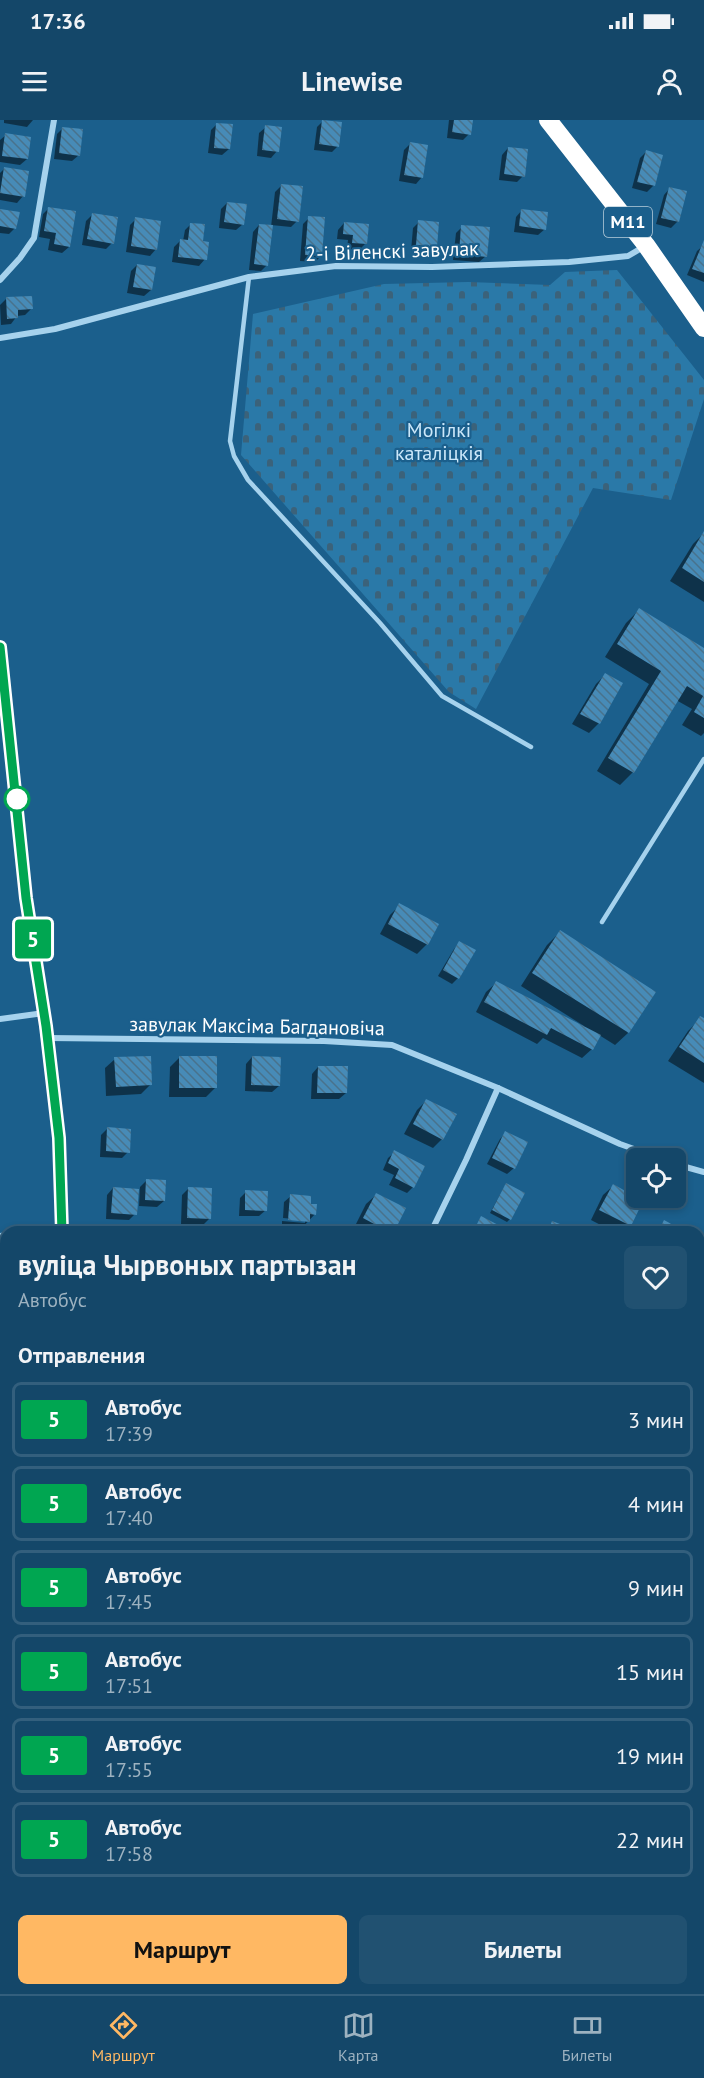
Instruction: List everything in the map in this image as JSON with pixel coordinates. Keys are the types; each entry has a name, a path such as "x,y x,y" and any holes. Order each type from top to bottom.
{"highway":[{"name":"М11","path":"548,120 646,245 704,328"}],"street":[{"path":"0,280 34,238 54,120"},
{"name":"2-і Віленскі завулак","path":"0,338 55,329 249,277 336,266 432,267 569,262 628,256 646,245"},
{"path":"0,647 3,697 26,898 48,1038 59,1138 62,1226"},
{"path":"0,1019 44,1013"},
{"name":"завулак Максіма Багдановіча","path":"48,1038 324,1041 392,1045 498,1088 631,1148"},
{"path":"434,1226 498,1088"},
{"path":"686,1167 704,1172"}],"lane":[{"path":"249,277 230,441 234,456 243,472 380,623 442,696 531,747"},
{"path":"602,922 704,759"}],"green space":[{"name":"Могілкі каталіцкія","path":"617,270 704,380 704,399 671,500 593,488 476,709 449,692 241,455 253,314 384,284 468,282 550,285 565,272"}],"building":[{"path":"322,120 342,122 339,147 319,144"},
{"path":"454,120 473,120 471,135 452,132"},
{"path":"216,123 233,124 230,149 214,148"},
{"path":"265,125 282,127 279,152 262,150"},
{"path":"62,127 83,129 80,156 59,153"},
{"path":"5,133 31,137 28,159 2,156"},
{"path":"410,142 428,145 423,178 404,175"},
{"path":"508,147 528,149 525,177 504,174"},
{"path":"646,150 663,155 655,186 637,182"},
{"path":"4,167 29,171 25,197 0,193"},
{"path":"281,184 303,186 299,222 277,219"},
{"path":"669,187 687,191 679,222 661,218"},
{"path":"227,202 247,204 244,225 224,222"},
{"path":"48,207 76,211 70,247 54,244 56,233 44,231"},
{"path":"0,209 20,212 16,229 0,226"},
{"path":"521,209 548,212 546,230 519,226"},
{"path":"92,213 118,217 114,244 87,239"},
{"path":"308,216 325,217 322,256 305,255"},
{"path":"135,217 161,221 157,250 131,246"},
{"path":"418,220 439,222 437,247 416,245"},
{"path":"344,222 369,224 367,244 352,243 353,235 343,234"},
{"path":"190,223 205,224 203,241 209,242 207,260 178,257 180,239 188,240"},
{"path":"259,224 273,225 268,266 254,264"},
{"path":"461,225 490,227 487,257 459,254"},
{"path":"704,240 704,273 692,269"},
{"path":"137,264 156,267 152,290 133,287"},
{"path":"32,296 33,309 18,310 18,318 7,319 6,297"},
{"path":"704,531 704,582 682,568"},
{"path":"639,608 704,648 704,718 694,712 703,696 687,686 634,773 608,758 661,671 617,644"},
{"path":"605,673 623,683 600,724 580,714"},
{"path":"399,903 439,924 428,945 388,924"},
{"path":"560,930 656,992 629,1033 532,973"},
{"path":"459,941 476,950 459,979 443,970"},
{"path":"496,981 601,1035 593,1050 551,1028 547,1035 484,1002"},
{"path":"700,1016 704,1018 704,1063 679,1047"},
{"path":"151,1056 152,1085 116,1087 114,1057"},
{"path":"179,1056 217,1056 217,1088 179,1088"},
{"path":"252,1056 281,1057 280,1086 251,1085"},
{"path":"318,1066 348,1066 347,1093 317,1093"},
{"path":"426,1099 457,1114 443,1140 413,1124"},
{"path":"107,1127 131,1129 130,1153 106,1151"},
{"path":"505,1131 528,1142 515,1169 492,1158"},
{"path":"394,1150 425,1166 414,1188 395,1178 399,1169 388,1163"},
{"path":"146,1179 166,1180 165,1201 145,1200"},
{"path":"506,1183 525,1193 511,1220 492,1210"},
{"path":"613,1184 626,1191 626,1208 640,1208 631,1226 599,1210"},
{"path":"113,1187 139,1189 137,1215 111,1213"},
{"path":"188,1187 212,1188 211,1219 187,1218"},
{"path":"245,1190 268,1191 267,1211 245,1210"},
{"path":"376,1193 406,1208 397,1226 378,1226 363,1218"},
{"path":"290,1194 311,1196 311,1204 317,1204 316,1215 310,1214 310,1222 288,1220"},
{"path":"481,1216 500,1226 476,1226"},
{"path":"664,1220 675,1226 661,1226"},
{"path":"552,1221 565,1226 550,1226"}],"bus line":[{"name":"5","path":"0,647 26,898 46,1026 59,1138 62,1226"}]}
